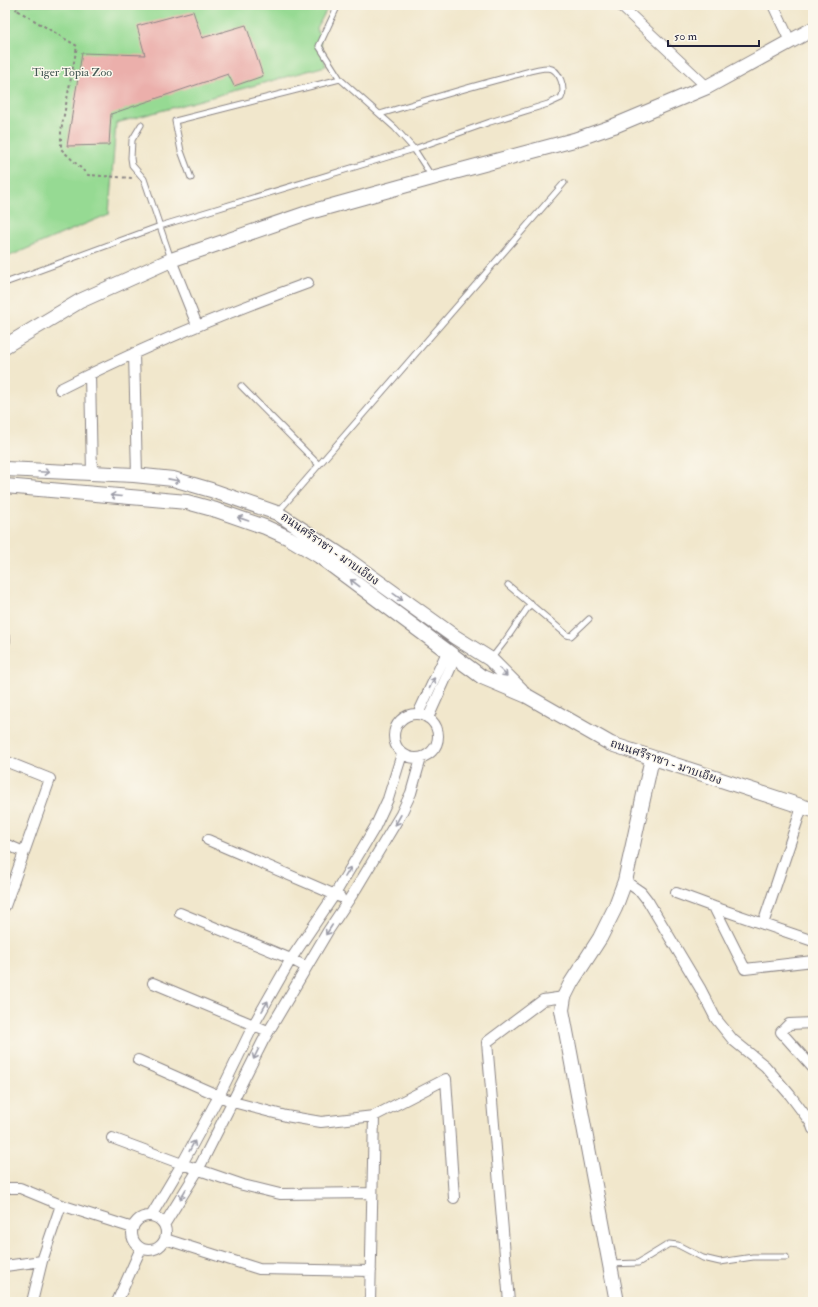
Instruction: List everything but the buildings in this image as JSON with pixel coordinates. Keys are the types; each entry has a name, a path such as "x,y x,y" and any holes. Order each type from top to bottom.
{"main road":[{"path":"5,346 80,301 171,260 310,212 574,140 614,126 707,87 813,29"},
{"name":"ถนนศรีราชา - มาบเอียง","path":"5,469 173,479 277,513 348,560 460,640 490,659 527,696"},
{"name":"ถนนศรีราชา - มาบเอียง","path":"5,486 187,502 216,510 265,527 289,538 319,556 482,677 527,696 611,744 808,809"},
{"path":"451,655 460,640"},
{"path":"617,1302 562,1010 564,997 600,938 615,908 625,881 652,758"}],"street":[{"path":"620,5 707,87"},
{"path":"773,5 790,41"},
{"path":"171,260 196,325"},
{"path":"60,390 90,374 196,325 308,283"},
{"path":"134,354 137,476"},
{"path":"90,374 92,474"},
{"path":"418,714 451,655"},
{"path":"428,718 451,655"},
{"path":"418,714 428,718 434,724 438,737 437,744 428,755 421,758 414,758 402,754 397,749 393,736 394,730 402,719 418,714"},
{"path":"151,1216 182,1164 219,1096 254,1024 291,959 335,894 375,827 388,799 402,754"},
{"path":"164,1225 198,1170 268,1032 306,967 390,834 411,793 421,758"},
{"path":"5,761 50,779 5,906"},
{"path":"388,799 405,805"},
{"path":"763,924 808,809"},
{"path":"208,840 348,900"},
{"path":"5,844 24,852"},
{"path":"625,881 641,892 648,901 700,988 716,1019 733,1040 765,1066 790,1095 813,1129"},
{"path":"676,893 714,908 813,941"},
{"path":"714,908 745,969 813,961"},
{"path":"180,913 291,959 306,967"},
{"path":"153,983 254,1024 268,1032"},
{"path":"509,1302 487,1042 543,1000 564,997"},
{"path":"813,1023 789,1024 781,1032 813,1068"},
{"path":"138,1060 233,1102 286,1116 321,1122 374,1116 446,1079 454,1198"},
{"path":"370,1302 374,1116"},
{"path":"112,1138 198,1170 243,1185 280,1194 372,1193"},
{"path":"5,1188 20,1188 61,1206 133,1228"},
{"path":"32,1302 42,1261 61,1206"},
{"path":"151,1216 161,1220 167,1234 158,1248 153,1250 141,1248 134,1242 132,1232 136,1222 140,1218 151,1216"},
{"path":"165,1239 259,1269 371,1271"},
{"path":"117,1302 141,1248"},
{"path":"5,1266 42,1261"}],"lane":[{"path":"338,5 319,46 340,79 395,128 414,149 432,178"},
{"path":"5,283 160,226 414,149 557,100 562,97 563,93 559,75 552,69 541,69 498,79 380,114"},
{"path":"191,178 181,150 175,121 340,79"},
{"path":"141,125 132,140 130,158 132,165 144,179 171,260"},
{"path":"277,513 564,183"},
{"path":"241,386 319,465"},
{"path":"508,585 569,636 571,636 589,619"},
{"path":"490,659 505,641 530,603"},
{"path":"610,1264 638,1263 669,1244 678,1245 703,1258 720,1262 753,1256 786,1257"}],"path":[{"path":"11,5 16,10 77,46 61,131 61,148 88,175 144,179"},
{"path":"16,10 18,5"}],"green space":[{"name":"Tiger Topia Zoo","path":"5,5 329,5 317,28 326,66 116,123 109,214 5,258"}]}
